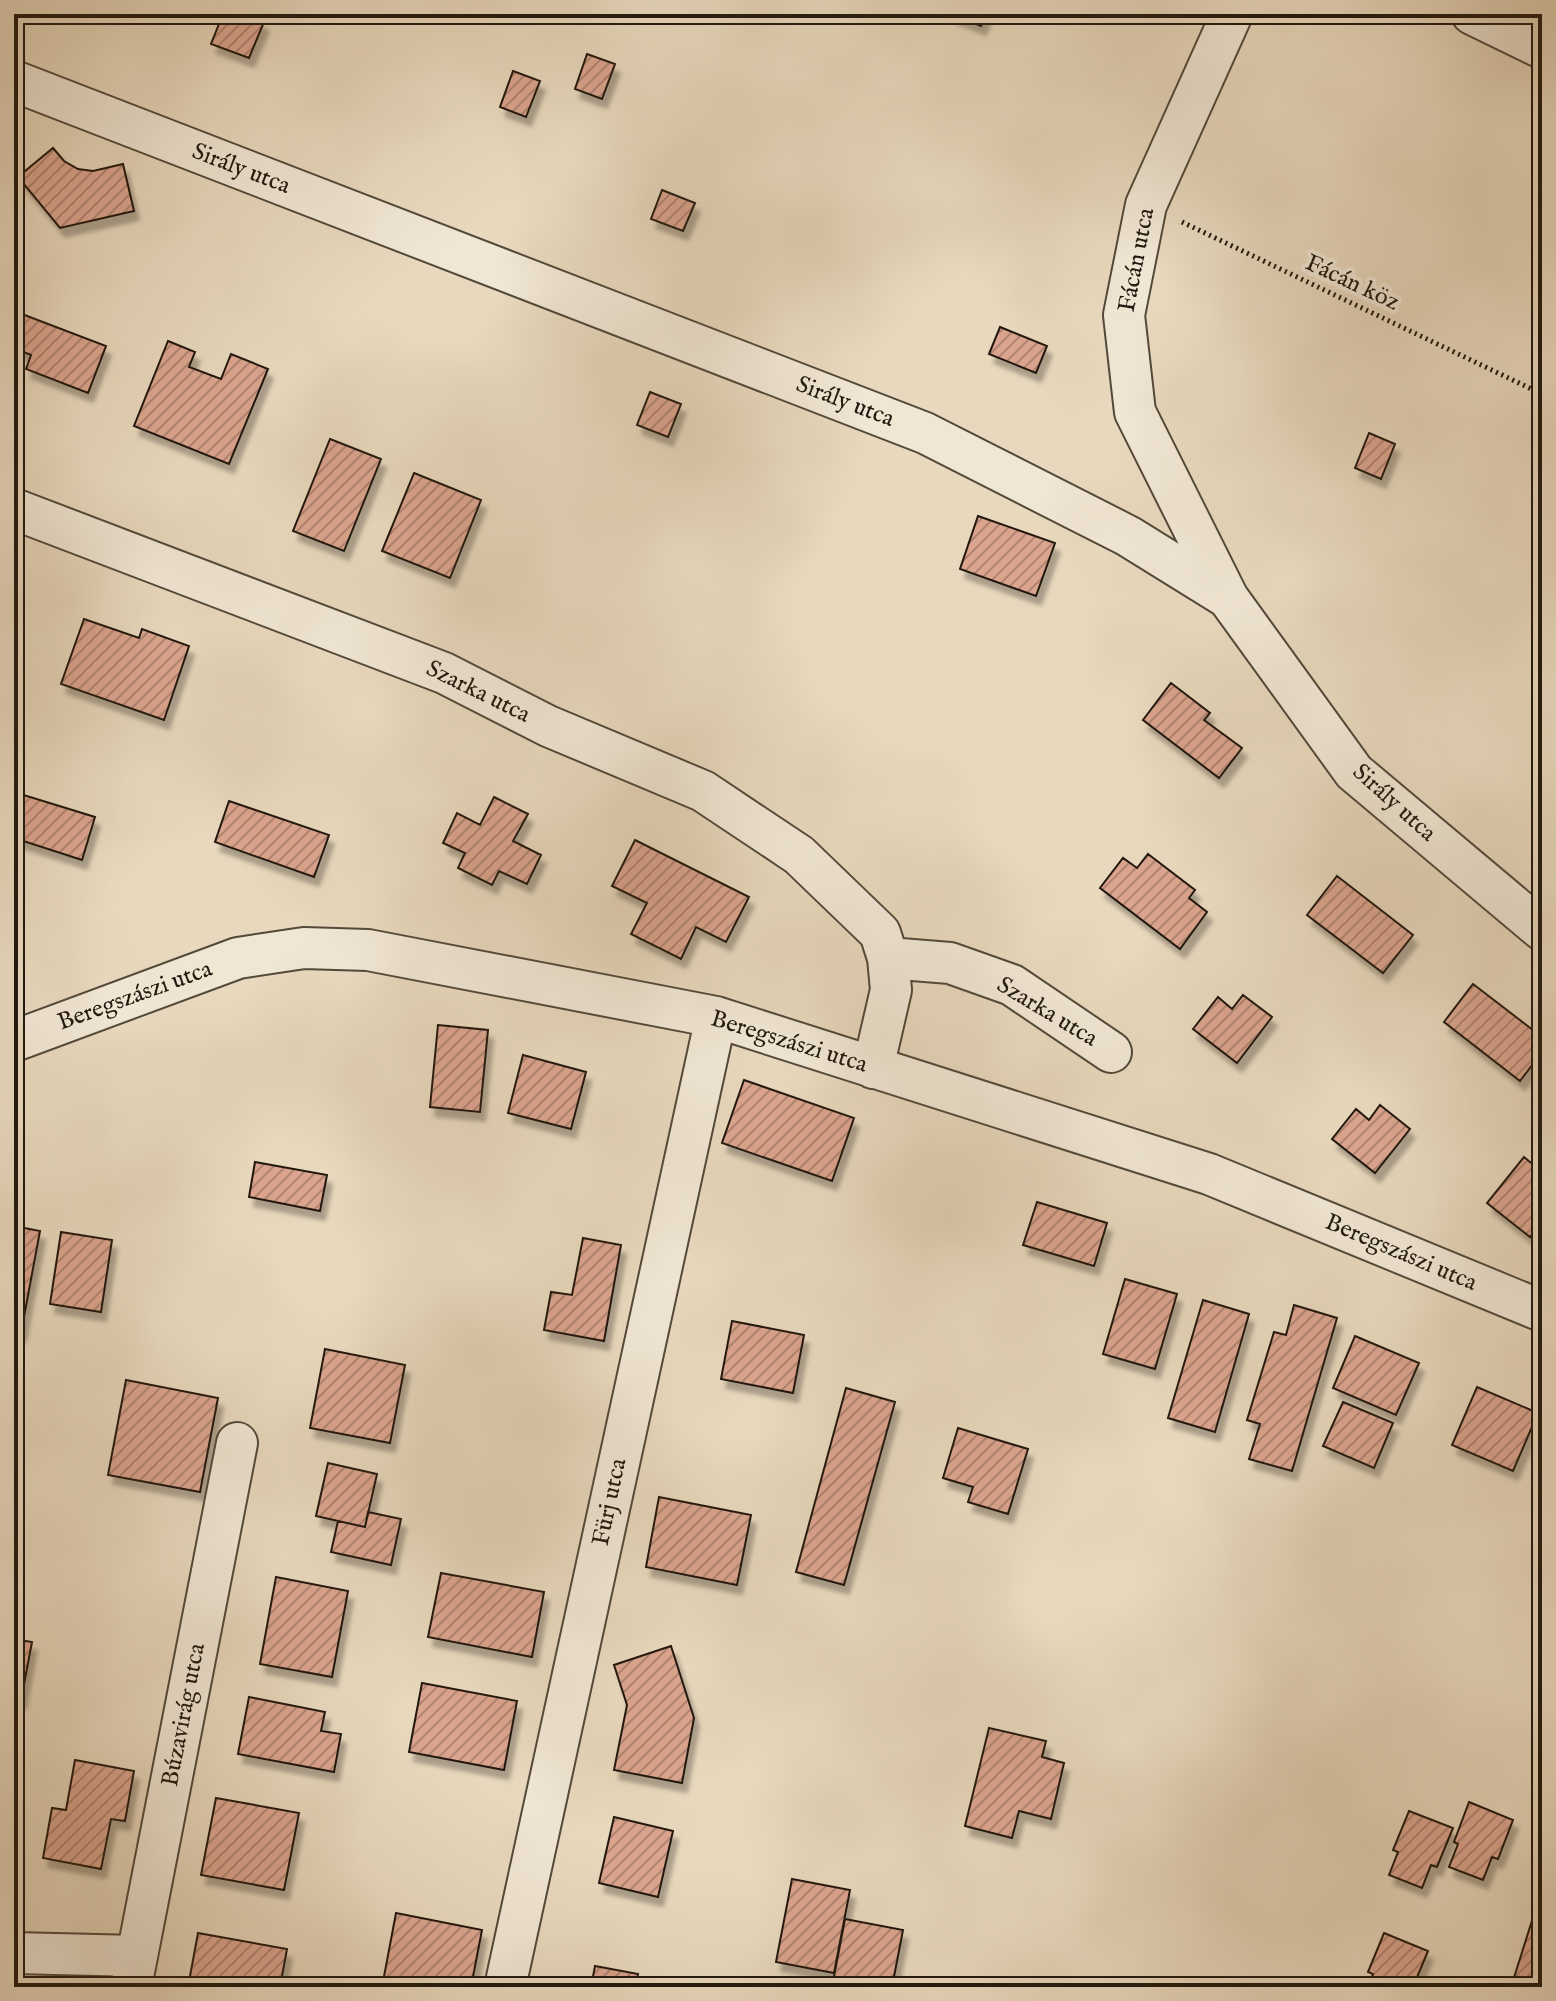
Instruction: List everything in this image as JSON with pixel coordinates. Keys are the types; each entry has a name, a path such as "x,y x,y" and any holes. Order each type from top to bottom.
{"street":[{"name":"Fácán utca","path":"1228,598 1135,412 1124,315 1146,205 1232,14"},
{"path":"1472,14 1542,48"},
{"name":"Sirály utca","path":"14,81 925,433 1128,536 1228,598 1354,772 1542,930"},
{"name":"Szarka utca","path":"14,509 444,673 548,726 703,791 799,855 880,933 888,958 891,990 873,1068"},
{"name":"Beregszászi utca","path":"14,1041 238,958 304,948 368,950 716,1017 1209,1174 1542,1311"},
{"name":"Szarka utca","path":"888,958 950,963 1012,985 1111,1052"},
{"name":"Fürj utca","path":"505,1987 716,1017"},
{"name":"Búzavirág utca","path":"134,1971 237,1443"},
{"path":"14,1953 134,1971"}],"path":[{"name":"Fácán köz","path":"1146,205 1542,394"}],"building":[{"path":"223,14 244,14 264,22 249,58 211,44"},
{"path":"950,14 986,14 981,26"},
{"path":"587,54 615,64 602,99 575,89"},
{"path":"513,71 540,81 526,117 500,107"},
{"path":"53,148 64,161 78,169 93,171 123,164 134,211 60,228 18,177"},
{"path":"662,190 695,203 683,231 651,219"},
{"path":"14,311 106,346 88,393 26,369 31,355 14,348"},
{"path":"1000,327 1047,346 1036,373 989,354"},
{"path":"168,341 195,352 189,367 221,379 231,354 268,369 229,464 134,426"},
{"path":"650,392 681,404 668,437 637,425"},
{"path":"1369,433 1395,444 1381,479 1355,468"},
{"path":"330,439 381,459 344,551 293,531"},
{"path":"414,473 481,500 450,578 382,551"},
{"path":"978,516 1055,543 1036,596 960,569"},
{"path":"84,619 139,638 142,629 189,646 164,720 61,684"},
{"path":"1171,683 1210,713 1204,720 1242,748 1219,778 1143,720"},
{"path":"17,793 95,817 82,860 14,838"},
{"path":"494,797 528,814 513,841 541,855 527,884 499,871 492,885 458,868 465,853 443,843 457,813 480,825"},
{"path":"229,801 329,835 314,877 215,842"},
{"path":"635,840 749,897 726,942 696,927 681,959 631,934 647,903 612,886"},
{"path":"1148,854 1195,890 1189,898 1207,912 1180,949 1100,888 1123,858 1137,868"},
{"path":"1337,876 1413,935 1383,973 1307,915"},
{"path":"1473,984 1542,1037 1542,1052 1520,1081 1444,1022"},
{"path":"1243,995 1272,1017 1237,1063 1193,1029 1218,997 1232,1009"},
{"path":"438,1025 488,1030 480,1112 430,1107"},
{"path":"523,1055 586,1072 571,1129 508,1113"},
{"path":"744,1080 854,1118 832,1181 722,1143"},
{"path":"1380,1105 1410,1129 1375,1173 1332,1139 1356,1109 1369,1120"},
{"path":"1524,1157 1542,1172 1542,1190 1538,1195 1542,1199 1542,1222 1530,1237 1487,1203"},
{"path":"255,1162 327,1175 320,1211 249,1197"},
{"path":"1037,1202 1107,1223 1094,1266 1023,1245"},
{"path":"14,1226 40,1231 21,1333 14,1331"},
{"path":"61,1232 112,1240 101,1312 50,1304"},
{"path":"583,1238 621,1245 604,1341 544,1330 551,1292 572,1295"},
{"path":"1125,1279 1177,1294 1155,1369 1103,1354"},
{"path":"1203,1300 1249,1314 1215,1432 1168,1418"},
{"path":"1294,1305 1337,1318 1292,1471 1249,1459 1260,1424 1247,1420 1274,1332 1286,1335"},
{"path":"732,1321 804,1335 793,1393 721,1379"},
{"path":"1355,1336 1419,1363 1396,1415 1333,1388"},
{"path":"325,1349 405,1365 390,1443 310,1428"},
{"path":"126,1380 218,1398 200,1492 108,1475"},
{"path":"1477,1387 1538,1413 1513,1471 1452,1445"},
{"path":"846,1388 895,1402 844,1585 796,1572"},
{"path":"1343,1402 1393,1423 1374,1468 1323,1446"},
{"path":"958,1428 1028,1449 1008,1514 968,1502 973,1487 943,1478"},
{"path":"328,1463 377,1474 365,1527 316,1516"},
{"path":"659,1497 751,1515 737,1585 646,1567"},
{"path":"368,1512 401,1519 391,1565 331,1552 338,1521 365,1527"},
{"path":"441,1573 544,1592 532,1657 428,1637"},
{"path":"276,1577 348,1591 332,1677 260,1664"},
{"path":"14,1639 32,1642 21,1700 14,1699"},
{"path":"671,1646 694,1718 682,1783 614,1770 627,1705 614,1665"},
{"path":"422,1683 517,1701 504,1770 409,1752"},
{"path":"249,1697 325,1712 321,1731 341,1734 334,1772 238,1754"},
{"path":"989,1728 1046,1741 1042,1757 1064,1763 1051,1819 1019,1811 1012,1838 965,1826"},
{"path":"75,1760 134,1771 125,1821 111,1819 101,1869 43,1858 52,1808 66,1810"},
{"path":"216,1798 299,1813 284,1890 201,1875"},
{"path":"1469,1802 1513,1820 1498,1859 1492,1857 1483,1880 1449,1867 1458,1844 1454,1842"},
{"path":"1409,1811 1453,1828 1437,1867 1431,1865 1422,1888 1389,1875 1398,1852 1393,1850"},
{"path":"614,1817 673,1831 658,1897 599,1883"},
{"path":"792,1879 850,1890 834,1973 776,1962"},
{"path":"1542,1889 1542,1987 1511,1987"},
{"path":"396,1913 482,1930 471,1987 382,1987"},
{"path":"845,1919 903,1930 892,1987 832,1987"},
{"path":"198,1933 287,1949 280,1987 188,1987"},
{"path":"1384,1933 1428,1951 1413,1987 1368,1987 1373,1974 1368,1972"},
{"path":"595,1966 638,1974 635,1987 591,1987"}]}
